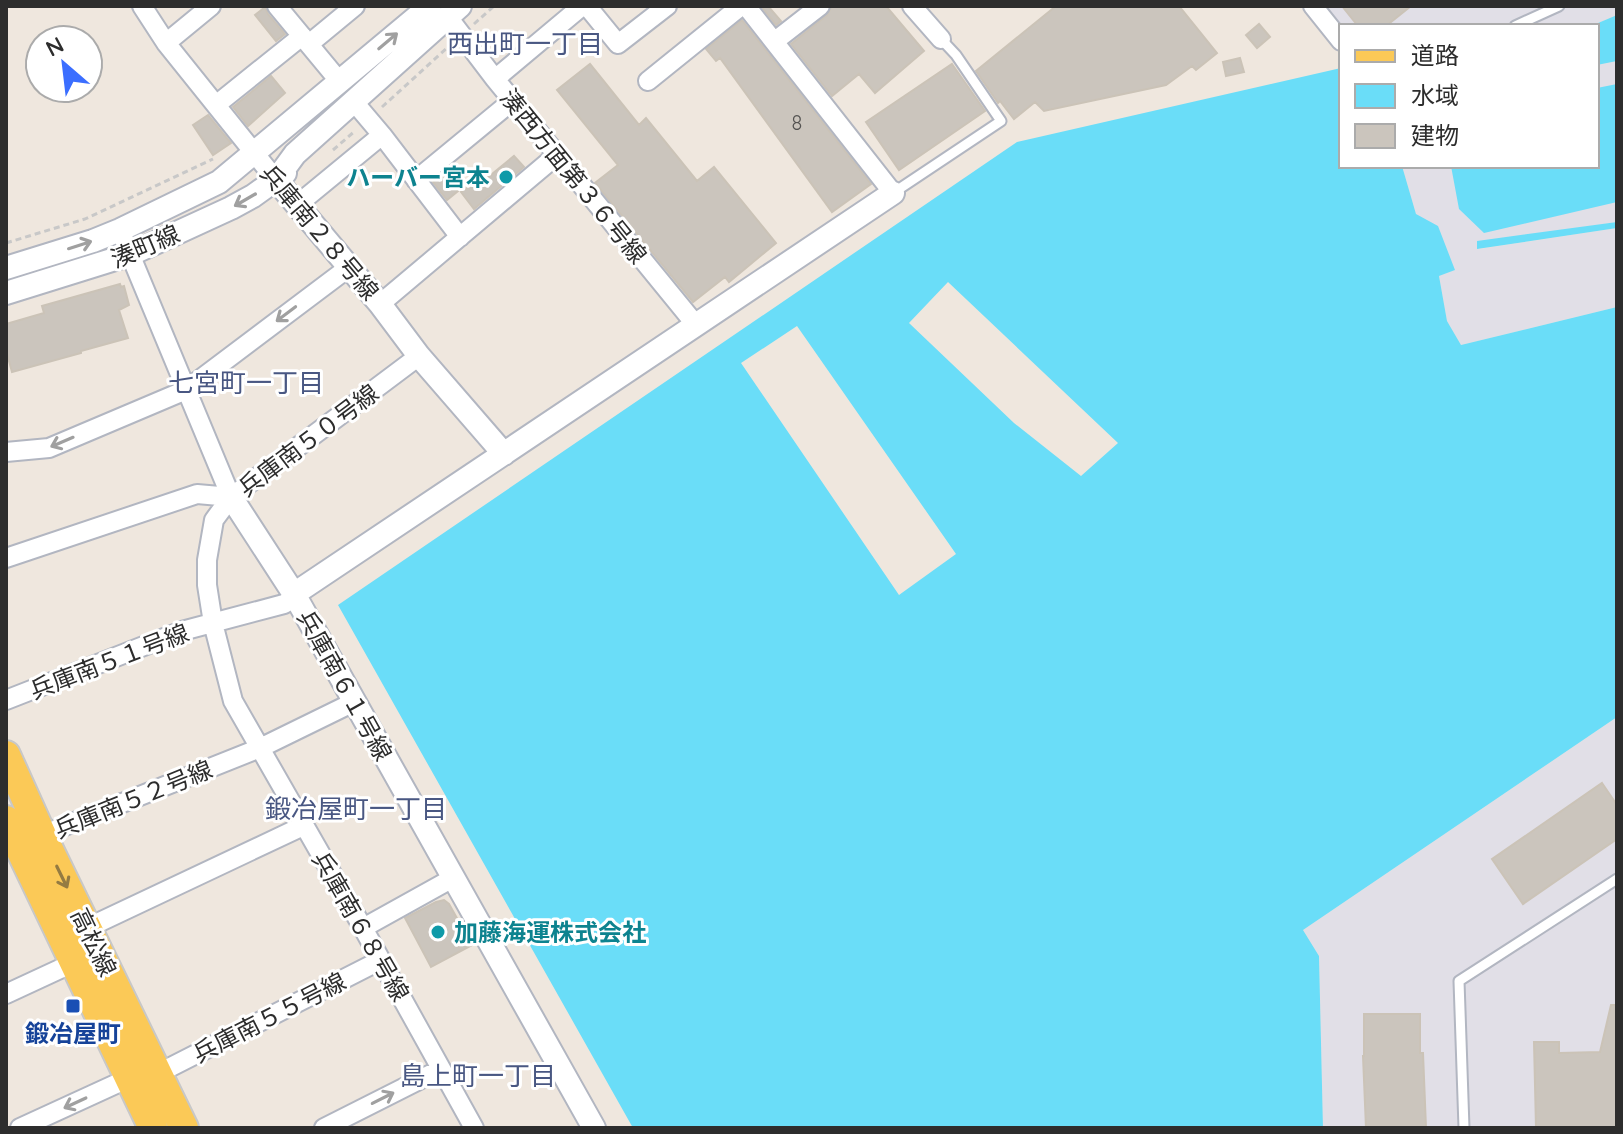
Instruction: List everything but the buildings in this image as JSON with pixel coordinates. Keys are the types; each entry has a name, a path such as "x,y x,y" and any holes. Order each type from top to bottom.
{"main road":[{"name":"高松線","path":"6,755 22,843 75,962 143,1076 184,1128"},
{"name":"高松線","path":"6,820 87,928 143,1076 153,1128"}],"street":[{"name":"兵庫南２８号線","path":"142,6 166,43 254,153 380,304 419,356 504,454"},
{"path":"166,43 211,6"},
{"path":"277,6 340,82"},
{"path":"216,105 355,6"},
{"name":"湊町線","path":"6,268 93,241 219,182 430,6"},
{"path":"495,79 584,6 618,44 667,6"},
{"path":"294,594 893,193 775,41 744,6 648,81"},
{"path":"775,41 820,6"},
{"path":"912,6 941,39"},
{"path":"1313,6 1339,38"},
{"name":"湊町線","path":"254,153 289,148 361,84 409,51 486,7"},
{"name":"湊町線","path":"6,293 131,254 231,208 276,180 364,114 458,22"},
{"name":"湊西方面第３６号線","path":"458,22 512,101 696,325"},
{"name":"湊町線","path":"276,180 295,154 409,51"},
{"path":"416,180 512,101"},
{"path":"364,114 460,237"},
{"path":"297,205 382,135"},
{"path":"380,304 557,155"},
{"path":"120,230 231,497"},
{"path":"6,452 49,448 186,390 348,268"},
{"name":"兵庫南５０号線","path":"6,558 197,494 231,497 419,356"},
{"name":"兵庫南６１号線","path":"231,497 294,594 594,1128"},
{"name":"兵庫南６８号線","path":"231,497 214,520 207,560 207,585 213,623 233,701 474,1128"},
{"name":"兵庫南５１号線","path":"6,700 182,631 284,604 294,594"},
{"name":"兵庫南５２号線","path":"22,843 260,748 354,702"},
{"path":"87,928 303,826"},
{"path":"363,928 453,878"},
{"name":"兵庫南５５号線","path":"20,1128 143,1076 381,960"},
{"path":"6,994 75,962"},
{"path":"324,1128 441,1069"}],"lane":[{"path":"1518,24 1546,8 1559,6"},
{"path":"893,193 1001,121 956,55 941,39"},
{"path":"1464,1128 1459,981 1617,879"}],"path":[{"path":"333,150 364,114 458,22 486,7"},
{"path":"6,243 85,219 220,156"}],"shaded area":[{"path":"1322,6 1617,6 1617,15 1596,24 1339,24 1339,31"},
{"path":"1617,61 1617,222 1478,242 1479,249 1617,228 1617,307 1461,345 1447,321 1439,276 1454,270 1416,214 1403,168 1599,168 1599,65"},
{"path":"1617,717 1617,1128 1323,1128 1319,956 1303,930"}],"water":[{"path":"1617,15 1617,61 1599,65 1599,24 1596,24"},
{"path":"1339,68 1339,168 1403,168 1416,214 1438,226 1455,270 1439,276 1447,321 1461,345 1617,307 1617,717 1303,930 1319,956 1323,1128 633,1128 338,605 1017,142","holes":["948,282 1118,443 1081,476 1014,423 909,323","797,326 956,554 899,595 741,363"]},
{"path":"1617,84 1617,202 1484,233 1459,209 1451,168 1599,168 1599,88"},
{"path":"1617,222 1617,228 1477,249 1477,241"}],"place":[{"name":"ハーバー宮本","path":"506,177"},
{"name":"加藤海運株式会社","path":"438,932"},
{"name":"鍛冶屋町","path":"73,1006"}],"district":[{"name":"西出町一丁目","path":"525,43"},
{"name":"七宮町一丁目","path":"246,382"},
{"name":"鍛冶屋町一丁目","path":"356,808"},
{"name":"島上町一丁目","path":"478,1075"}]}
